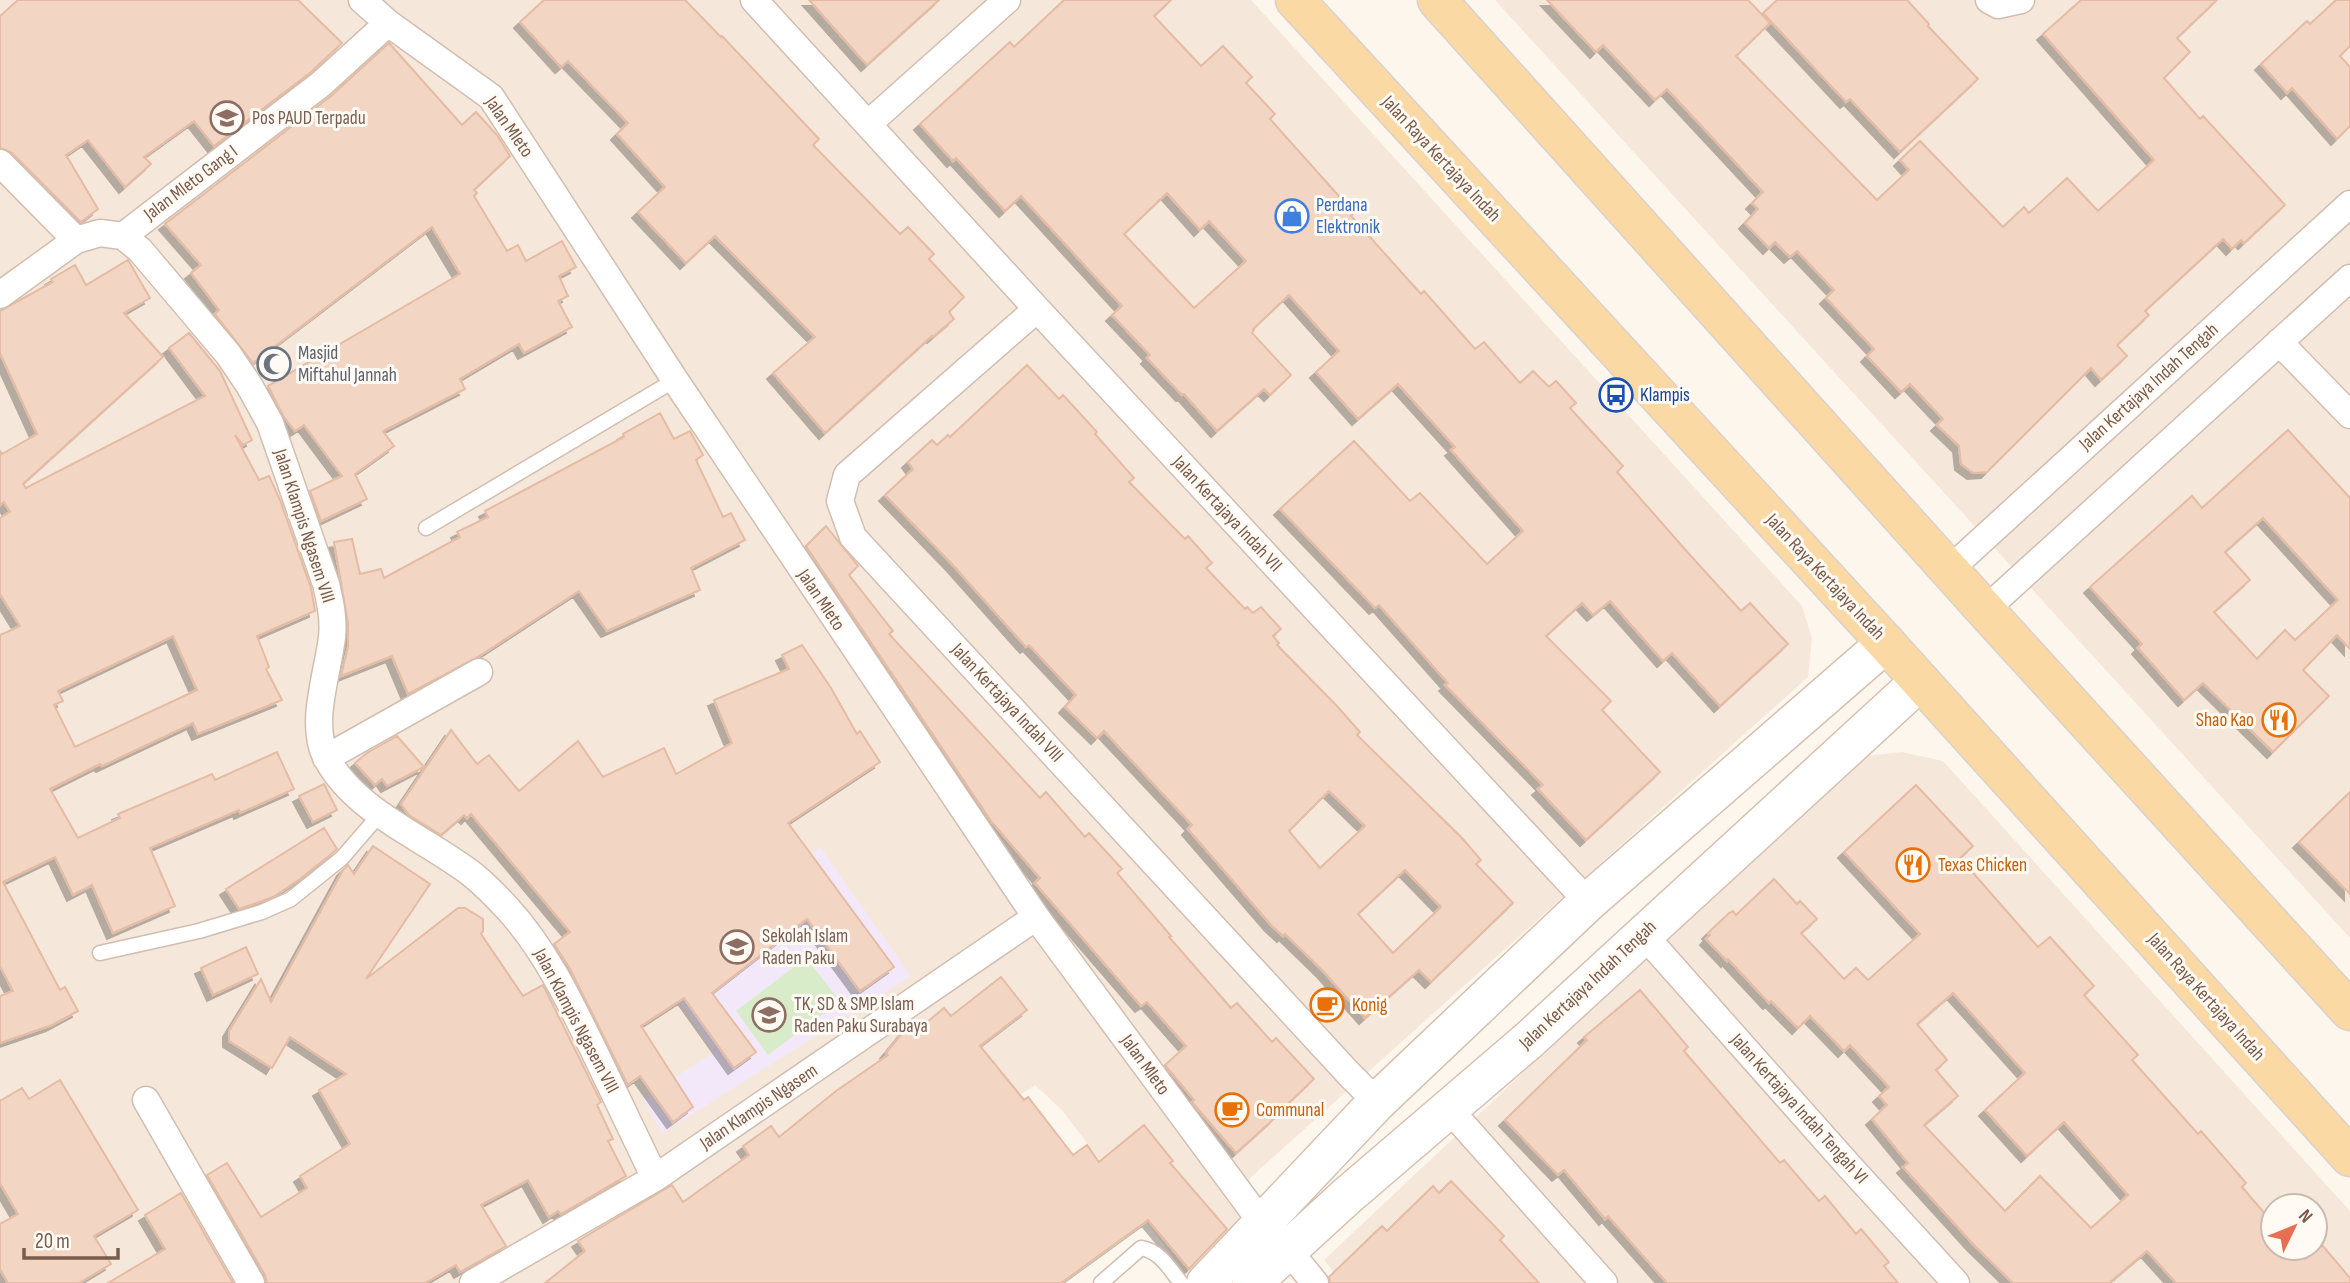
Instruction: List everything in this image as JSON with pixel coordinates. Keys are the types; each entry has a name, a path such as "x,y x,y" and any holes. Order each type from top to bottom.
{"main road":[{"name":"Jalan Raya Kertajaya Indah","path":"1295,0 1886,643 2350,1157"},
{"path":"1437,0 1985,610 2350,1011"},
{"path":"1206,1283 1260,1255 1318,1162 1377,1102 1588,902 1886,643"},
{"name":"Jalan Kertajaya Indah Tengah","path":"1260,1255 1348,1196 1529,1040 1919,682"},
{"path":"1789,727 1826,767"},
{"path":"1318,1162 1348,1196"}],"street":[{"name":"Jalan Mleto","path":"362,0 388,23 491,97 675,380 1260,1255 1315,1283"},
{"name":"Jalan Kertajaya Indah VII","path":"754,0 1588,902"},
{"path":"868,124 1007,0"},
{"name":"Jalan Mleto Gang I","path":"124,236 321,84 388,23"},
{"path":"0,163 76,240"},
{"name":"Jalan Kertajaya Indah Tengah","path":"1949,570 2350,204"},
{"path":"0,295 76,240 100,233 124,236"},
{"name":"Jalan Klampis Ngasem VIII","path":"124,236 140,250 228,354 270,423 331,605 332,634 318,723 319,740 326,758 344,782 380,814 473,876 507,908 539,947 579,1019 655,1178"},
{"path":"1985,610 2350,278"},
{"name":"Jalan Kertajaya Indah VIII","path":"1037,309 847,475 840,502 853,537 1377,1102"},
{"path":"2279,342 2350,415"},
{"path":"326,758 479,672"},
{"name":"Jalan Klampis Ngasem","path":"473,1283 655,1178 1036,917"},
{"name":"Jalan Kertajaya Indah Tengah VI","path":"1643,934 1956,1283"},
{"path":"146,1100 251,1283"},
{"path":"1449,1109 1604,1283"}],"lane":[{"path":"426,528 675,380"},
{"path":"100,953 199,931 262,912 291,899 342,858 380,814"},
{"path":"1101,1283 1141,1248 1151,1250 1162,1259 1181,1283"}],"shaded area":[{"path":"0,0 1251,0 1802,606 1812,638 1808,677 1250,1178 1237,1232 1190,1280 1062,1110 1035,1085 740,1283 0,1283"},
{"path":"1495,0 2350,0 2350,938"},
{"path":"1902,752 1943,761 2350,1211 2350,1283 1342,1283 1324,1260 1858,757"},
{"name":"TK, SD & SMP Islam Raden Paku Surabaya","path":"820,847 911,976 662,1133 643,1098 713,1053 661,972"}],"green space":[{"path":"806,958 840,1001 768,1055 736,1011"}],"building":[{"path":"18,0 298,0 342,43 311,72 214,146 194,121 144,157 151,164 125,187 88,140 66,155 98,209 81,222 11,152 0,148 0,16"},
{"path":"544,0 685,0 819,139 813,145 900,234 908,227 934,254 929,259 964,297 949,312 954,319 825,433 773,373 815,337 715,236 686,263 638,212 665,187 617,134 628,123 568,61 561,67 520,22"},
{"path":"809,0 939,0 867,65"},
{"path":"1064,0 1171,0 1154,16 1201,66 1223,46 1252,77 1246,83 1275,114 1270,119 1354,213 1351,216 1421,294 1424,291 1475,349 1484,342 1520,383 1533,371 1549,387 1556,381 1576,403 1570,408 1623,466 1617,472 1690,555 1741,611 1750,603 1788,644 1720,706 1672,653 1663,661 1610,601 1593,615 1582,603 1546,636 1611,701 1602,710 1660,772 1586,840 1538,789 1543,785 1445,685 1448,683 1379,605 1375,608 1280,509 1354,441 1410,501 1420,493 1487,564 1523,531 1451,450 1455,447 1398,384 1358,419 1316,372 1339,351 1289,295 1252,333 1291,375 1270,395 1264,389 1217,431 1147,358 1150,355 1112,315 1122,306 1021,196 1005,211 956,158 953,161 920,124 1010,42 1014,47","holes":["1167,193 1200,230 1209,221 1246,261 1194,308 1124,234"]},
{"path":"1547,0 1748,0 1770,23 1736,56 1877,200 1909,170 1900,160 1920,141 2003,227 2024,207 2029,213 2067,178 2098,211 2154,160 2043,34 2081,0 2217,0 2177,38 2190,52 2164,78 2200,119 2203,116 2285,205 2244,243 2241,240 2232,249 2223,239 2145,311 2149,315 2117,345 2127,356 2101,380 2091,368 1987,472 1973,473 1961,464 1959,446 1937,425 1943,419 1910,384 1901,392 1867,356 1874,349 1826,298 1834,290 1797,251 1790,257 1775,242 1769,248 1745,223 1758,209 1752,203 1763,192 1667,89 1655,100 1603,45 1596,52"},
{"path":"1777,0 1907,0 1978,79 1900,152 1850,99 1846,102 1763,13"},
{"path":"2336,0 2350,0 2350,46 2340,56 2350,67 2350,126 2337,139 2292,88 2287,93 2261,64 2307,21 2310,24"},
{"path":"389,43 462,125 476,112 497,135 510,156 474,190 477,193 474,196 507,251 518,245 526,261 562,241 576,267 559,276 568,296 558,301 572,327 524,353 519,344 460,379 465,389 383,431 394,446 355,474 367,499 321,521 310,491 342,476 304,425 295,431 284,417 268,386 460,274 432,227 253,363 215,314 219,310 191,273 201,265 165,224 331,96"},
{"path":"128,260 150,298 124,313 163,357 23,484 26,488 205,396 169,348 189,333 220,371 252,440 243,445 235,435 259,480 269,476 280,500 311,588 315,611 257,636 269,667 266,669 282,700 198,734 193,723 50,789 78,838 120,818 118,814 212,774 215,780 277,752 294,789 150,848 175,906 113,933 92,885 73,895 55,857 3,882 60,990 65,987 78,1011 52,1025 0,1043 0,996 13,991 0,966 0,635 20,626 0,594 0,518 10,512 4,502 0,505 0,451 2,454 37,434 0,353 0,311 53,282 51,279 75,265 86,285","holes":["173,636 197,690 75,747 54,705 63,701 58,691"]},
{"path":"1027,365 1059,399 1063,395 1097,432 1095,434 1134,478 1129,482 1185,539 1188,536 1212,563 1206,568 1245,609 1247,607 1253,613 1261,607 1281,629 1273,636 1279,643 1277,645 1360,732 1357,735 1462,838 1481,860 1476,864 1513,903 1431,982 1419,970 1365,1018 1323,971 1285,934 1283,936 1271,925 1188,829 1192,825 1104,731 1097,738 1065,707 1076,695 1029,645 1026,647 952,564 885,495 913,469 908,462 932,440 937,445 948,435 950,437","holes":["1329,791 1365,826 1320,868 1289,831","1405,870 1441,907 1393,953 1358,914"]},
{"path":"660,413 674,439 690,431 703,455 696,460 723,517 731,513 745,540 691,568 700,590 607,631 579,591 478,657 408,694 392,656 341,676 348,647 348,623 334,542 352,539 360,574 381,569 384,578 460,537 457,532 488,517 485,511 624,437 623,434"},
{"path":"2288,430 2350,498 2350,649 2337,635 2303,670 2329,696 2273,752 2203,683 2184,700 2138,648 2142,644 2090,587 2192,496 2202,508","holes":["2263,518 2338,600 2295,640 2285,630 2257,659 2214,612 2250,580 2225,552"]},
{"path":"826,526 858,566 849,575 893,631 889,634 1040,798 1046,792 1085,837 1089,833 1122,869 1117,873 1231,1008 1237,1003 1272,1042 1276,1038 1314,1079 1236,1153 1192,1102 1194,1100 1165,1065 1186,1046 1147,1002 1141,1006 1035,883 1040,878 991,821 806,546"},
{"path":"802,645 857,734 860,731 880,762 788,823 894,967 860,991 807,919 712,993 756,1052 734,1068 684,998 641,1026 693,1107 673,1122 640,1076 628,1085 569,967 554,944 570,932 471,814 467,818 464,815 441,835 409,815 401,804 451,730 477,764 489,755 519,791 578,741 603,777 664,748 676,774 732,743 714,700 789,669 782,655"},
{"path":"397,736 424,767 387,786 382,779 375,785 355,763"},
{"path":"324,784 337,810 313,822 299,796"},
{"path":"1916,785 1973,846 1960,858 2038,947 2050,937 2094,986 2084,995 2138,1055 2132,1060 2198,1134 2201,1131 2246,1183 2242,1187 2259,1207 2259,1262 2329,1262 2329,1253 2350,1278 2350,1283 2176,1283 2147,1251 2109,1283 2013,1283 1973,1244 1903,1167 1908,1163 1872,1119 1887,1105 1879,1096 1889,1087 1850,1045 1844,1051 1810,1016 1798,1028 1771,1001 1769,1003 1706,939 1710,935 1708,933 1729,913 1733,911 1736,915 1774,879 1797,904 1800,901 1817,919 1801,933 1844,979 1856,968 1868,980 1920,934 1844,852","holes":["1953,993 2025,1073 1985,1110 2027,1156 2064,1122 2128,1195 2091,1228 2040,1176 2005,1211 1924,1125 1958,1096 1936,1070 1947,1060 1917,1024"]},
{"path":"2350,792 2350,894 2299,842"},
{"path":"324,828 337,849 335,851 273,897 239,909 226,889"},
{"path":"373,846 430,884 366,979 458,908 465,908 483,919 481,934 523,996 543,985 601,1102 597,1105 613,1139 608,1141 626,1176 561,1214 558,1211 549,1217 528,1180 481,1205 506,1246 460,1272 456,1265 425,1283 267,1283 265,1275 207,1175 227,1163 261,1217 307,1188 300,1176 350,1144 319,1090 346,1074 290,1037 272,1068 229,1041 229,1031 261,979 271,1002 343,870 348,865 354,874"},
{"path":"246,947 258,974 213,995 201,968"},
{"path":"1001,977 1027,1010 980,1046 1024,1100 1028,1097 1073,1155 1087,1145 1099,1162 1144,1125 1173,1161 1170,1163 1227,1229 1189,1269 1148,1220 1061,1283 545,1283 585,1251 578,1241 672,1185 683,1202 749,1155 743,1146 771,1126 779,1137 836,1091 888,1055 886,1053 908,1026 915,1032 944,1008 951,1016"},
{"path":"1640,990 1688,1047 1684,1051 1780,1163 1784,1160 1819,1201 1825,1196 1856,1234 1861,1229 1889,1262 1884,1266 1898,1283 1667,1283 1608,1216 1605,1219 1564,1170 1558,1175 1505,1120 1587,1040 1584,1037"},
{"path":"60,1080 138,1210 94,1236 111,1264 79,1283 8,1283 0,1269 0,1224 18,1214 0,1183 0,1101 22,1088 29,1099"},
{"path":"1451,1181 1504,1236 1500,1240 1539,1283 1330,1283 1329,1277 1382,1226 1387,1231 1433,1186 1439,1193"},
{"path":"181,1193 233,1283 108,1283 165,1249 145,1215"}],"place":[{"name":"Pos PAUD Terpadu","path":"227,118"},
{"name":"Perdana Elektronik","path":"1292,216"},
{"name":"Masjid Miftahul Jannah","path":"274,364"},
{"name":"Klampis","path":"1616,395"},
{"name":"Shao Kao","path":"2279,720"},
{"name":"Texas Chicken","path":"1913,865"},
{"name":"Sekolah Islam Raden Paku","path":"737,947"},
{"name":"Konig","path":"1327,1005"},
{"name":"TK, SD & SMP Islam Raden Paku Surabaya","path":"769,1015"},
{"name":"Communal","path":"1232,1110"}]}
